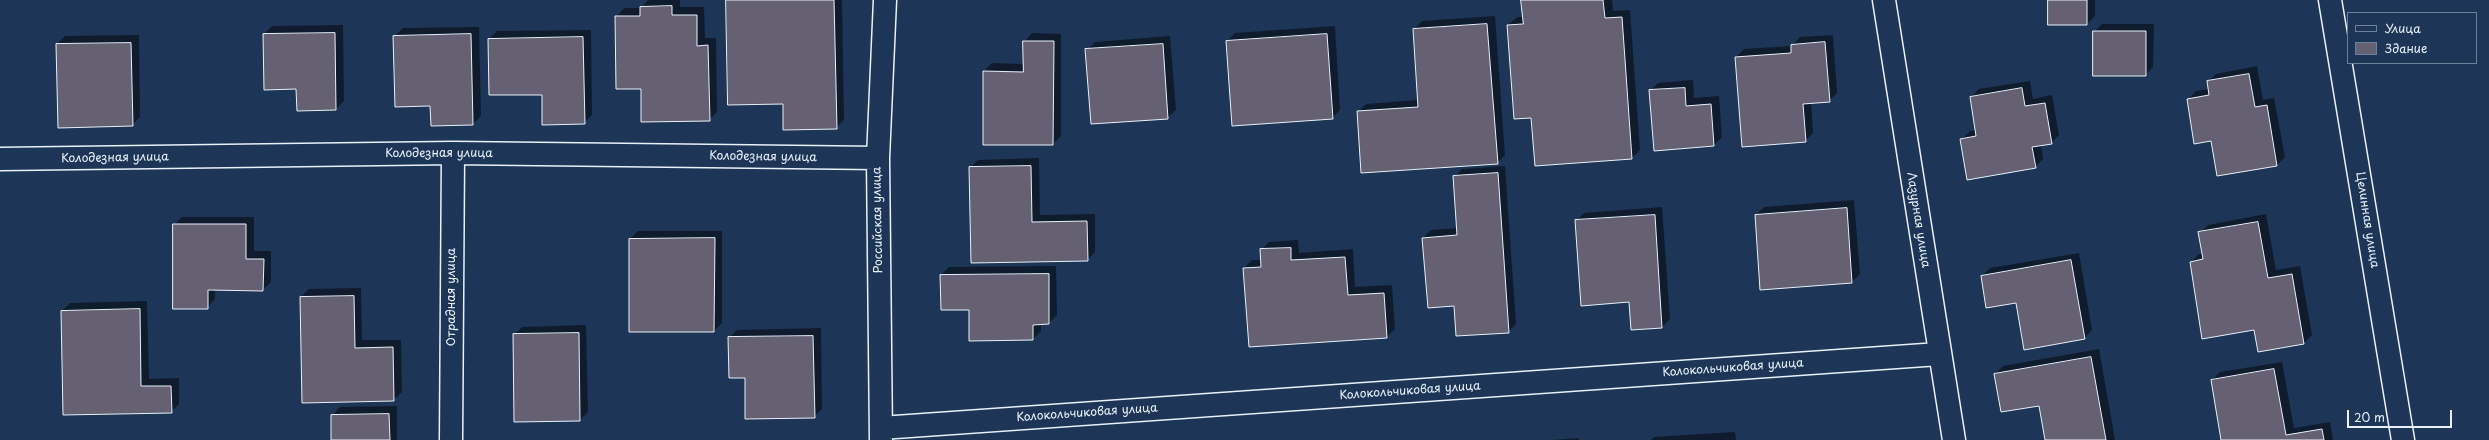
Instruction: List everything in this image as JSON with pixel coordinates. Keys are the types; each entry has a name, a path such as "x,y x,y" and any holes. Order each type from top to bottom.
{"street":[{"name":"Российская улица","path":"881,434 878,158 885,0"},
{"name":"Лазурная улица","path":"1884,0 1939,354 1954,440"},
{"name":"Целинная улица","path":"2330,0 2403,440"},
{"name":"Колодезная улица","path":"0,159 453,153 878,158"},
{"name":"Отрадная улица","path":"451,440 453,153"},
{"name":"Колокольчиковая улица","path":"881,434 1939,354"}],"building":[{"path":"726,0 834,0 837,129 783,130 783,104 728,105"},
{"path":"1521,0 1603,0 1605,18 1622,17 1632,159 1535,166 1531,118 1514,119 1507,25 1523,24"},
{"path":"2048,0 2087,0 2087,25 2048,25"},
{"path":"672,6 672,15 697,15 697,46 708,45 710,121 641,122 641,89 616,89 615,16 640,16 640,7"},
{"path":"1487,24 1498,164 1361,173 1357,111 1418,107 1413,29"},
{"path":"2093,31 2146,31 2146,76 2093,76"},
{"path":"335,33 336,110 297,111 296,89 264,90 263,34"},
{"path":"471,34 473,125 431,126 430,106 395,107 393,36"},
{"path":"1327,34 1333,119 1232,126 1226,41"},
{"path":"583,37 585,124 542,125 542,95 489,95 488,39"},
{"path":"1023,41 1054,41 1053,145 983,145 983,71 1023,72"},
{"path":"1825,42 1830,102 1803,104 1806,142 1742,147 1735,57 1791,53 1791,45"},
{"path":"131,43 133,126 58,128 56,44"},
{"path":"1163,44 1168,119 1091,124 1085,49"},
{"path":"2249,74 2255,107 2267,105 2277,166 2217,176 2211,141 2194,144 2187,99 2209,95 2207,81"},
{"path":"1685,88 1686,106 1711,104 1714,146 1654,151 1649,90"},
{"path":"2022,88 2025,106 2045,103 2052,144 2032,147 2036,168 1967,180 1960,139 1976,136 1970,97"},
{"path":"1031,166 1032,222 1087,221 1088,261 971,263 969,167"},
{"path":"1498,173 1509,333 1456,336 1454,306 1428,308 1422,238 1457,235 1453,176"},
{"path":"1847,208 1852,283 1760,290 1755,215"},
{"path":"1655,215 1662,328 1631,330 1629,302 1581,306 1575,220"},
{"path":"2258,222 2268,278 2292,274 2304,344 2258,352 2254,330 2202,339 2190,262 2203,259 2198,232"},
{"path":"173,224 246,224 246,259 264,259 263,291 208,290 208,309 173,309"},
{"path":"715,238 714,332 629,332 629,239"},
{"path":"1291,248 1291,260 1345,257 1348,295 1384,293 1387,338 1249,347 1243,268 1261,267 1260,249"},
{"path":"2071,260 2085,339 2024,350 2016,303 1986,308 1981,276"},
{"path":"1049,274 1049,324 1033,325 1033,340 969,341 969,310 941,310 940,275"},
{"path":"354,296 355,348 393,347 394,401 302,403 300,297"},
{"path":"140,309 141,386 171,386 172,413 63,415 61,311"},
{"path":"579,333 580,421 514,422 513,334"},
{"path":"813,336 815,418 745,419 745,378 729,378 728,337"},
{"path":"2091,357 2106,440 2045,440 2039,406 2001,412 1994,374"},
{"path":"2274,369 2286,435 2322,429 2324,440 2221,440 2211,380"},
{"path":"389,414 390,440 331,440 331,415"}]}
